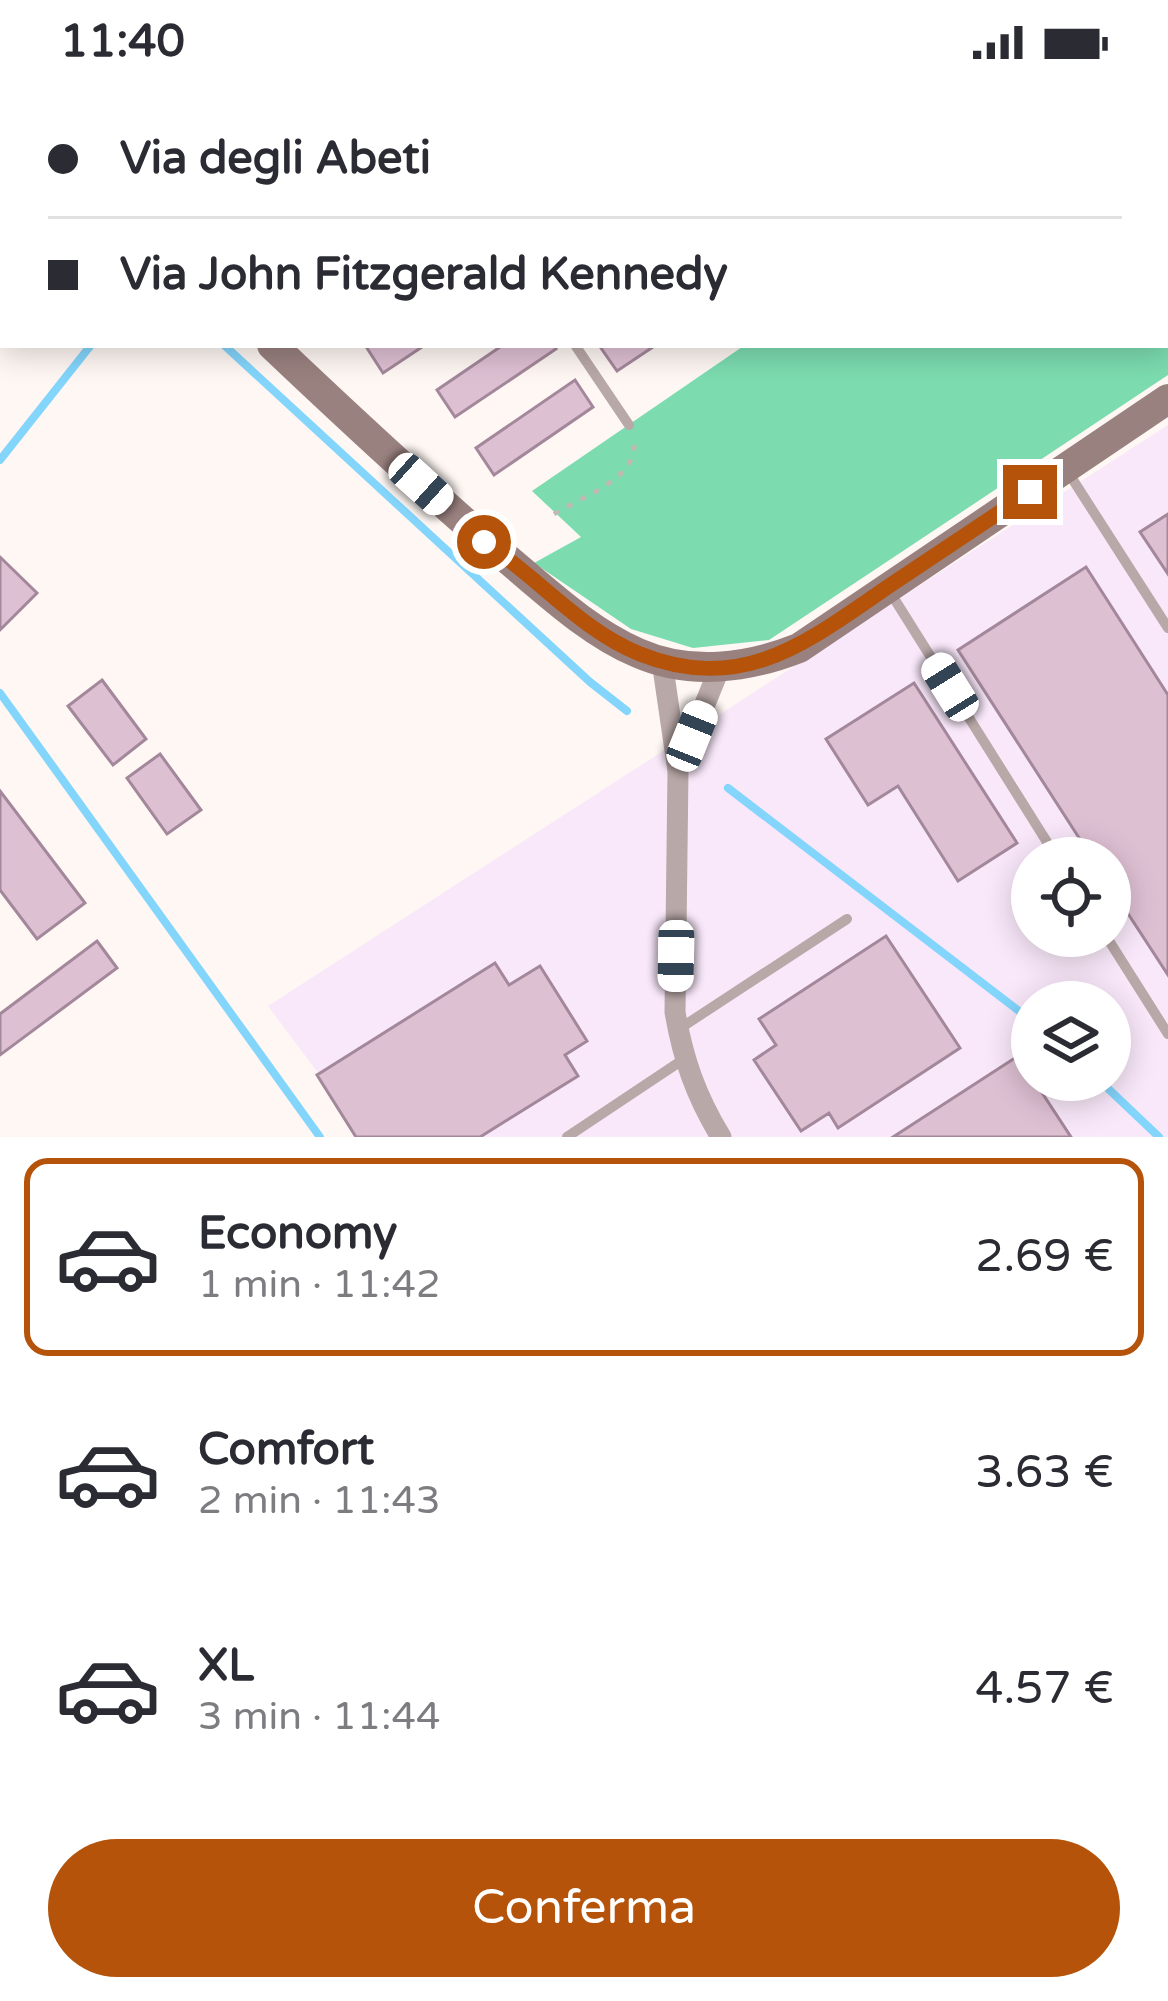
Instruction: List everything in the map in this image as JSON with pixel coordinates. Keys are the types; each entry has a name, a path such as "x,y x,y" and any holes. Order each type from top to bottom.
{"street":[{"path":"275,348 484,542 568,609 613,640 691,665 761,662 799,648 1168,399"},
{"path":"691,665 678,771 678,1030 697,1098 721,1137"},
{"path":"678,771 691,665"}],"lane":[{"path":"576,348 629,425"},
{"path":"1065,468 1168,628"},
{"path":"887,587 1044,837"},
{"path":"678,1030 848,919"},
{"path":"1119,957 1168,1034"},
{"path":"567,1137 684,1059"}],"path":[{"path":"554,514 629,469 637,451 629,425"}],"shaded area":[{"path":"1168,425 1168,1137 366,1137 268,1006"}],"green space":[{"path":"741,348 1168,348 1168,375 769,640 693,648 631,629 534,563 581,537 532,491"}],"building":[{"path":"367,348 420,348 383,373"},
{"path":"499,348 556,349 455,417 437,390"},
{"path":"601,348 652,348 617,371"},
{"path":"575,380 593,407 494,475 476,448"},
{"path":"1168,514 1168,574 1140,532"},
{"path":"0,557 37,593 0,630"},
{"path":"1086,567 1168,695 1168,975 1131,918 1131,837 1078,837 958,650"},
{"path":"102,680 146,739 113,765 68,706"},
{"path":"914,683 1013,837 1011,847 958,881 898,786 868,805 826,739"},
{"path":"160,754 201,810 167,834 127,778"},
{"path":"0,791 85,903 37,939 0,890"},
{"path":"886,936 960,1048 838,1128 829,1113 801,1131 754,1060 776,1045 759,1019"},
{"path":"97,941 117,968 0,1055 0,1014"},
{"path":"495,963 509,985 540,966 587,1041 565,1055 578,1076 480,1137 356,1137 317,1075"},
{"path":"1011,1061 1011,1101 1047,1101 1071,1137 893,1137"}],"waterway":[{"path":"0,460 89,348"},
{"path":"227,348 627,711"},
{"path":"0,693 320,1137"},
{"path":"728,788 1011,1005"},
{"path":"1121,1101 1159,1137"}],"route":[{"path":"484,542 568,609 638,653 676,664 738,666 799,648 1030,492"}]}
